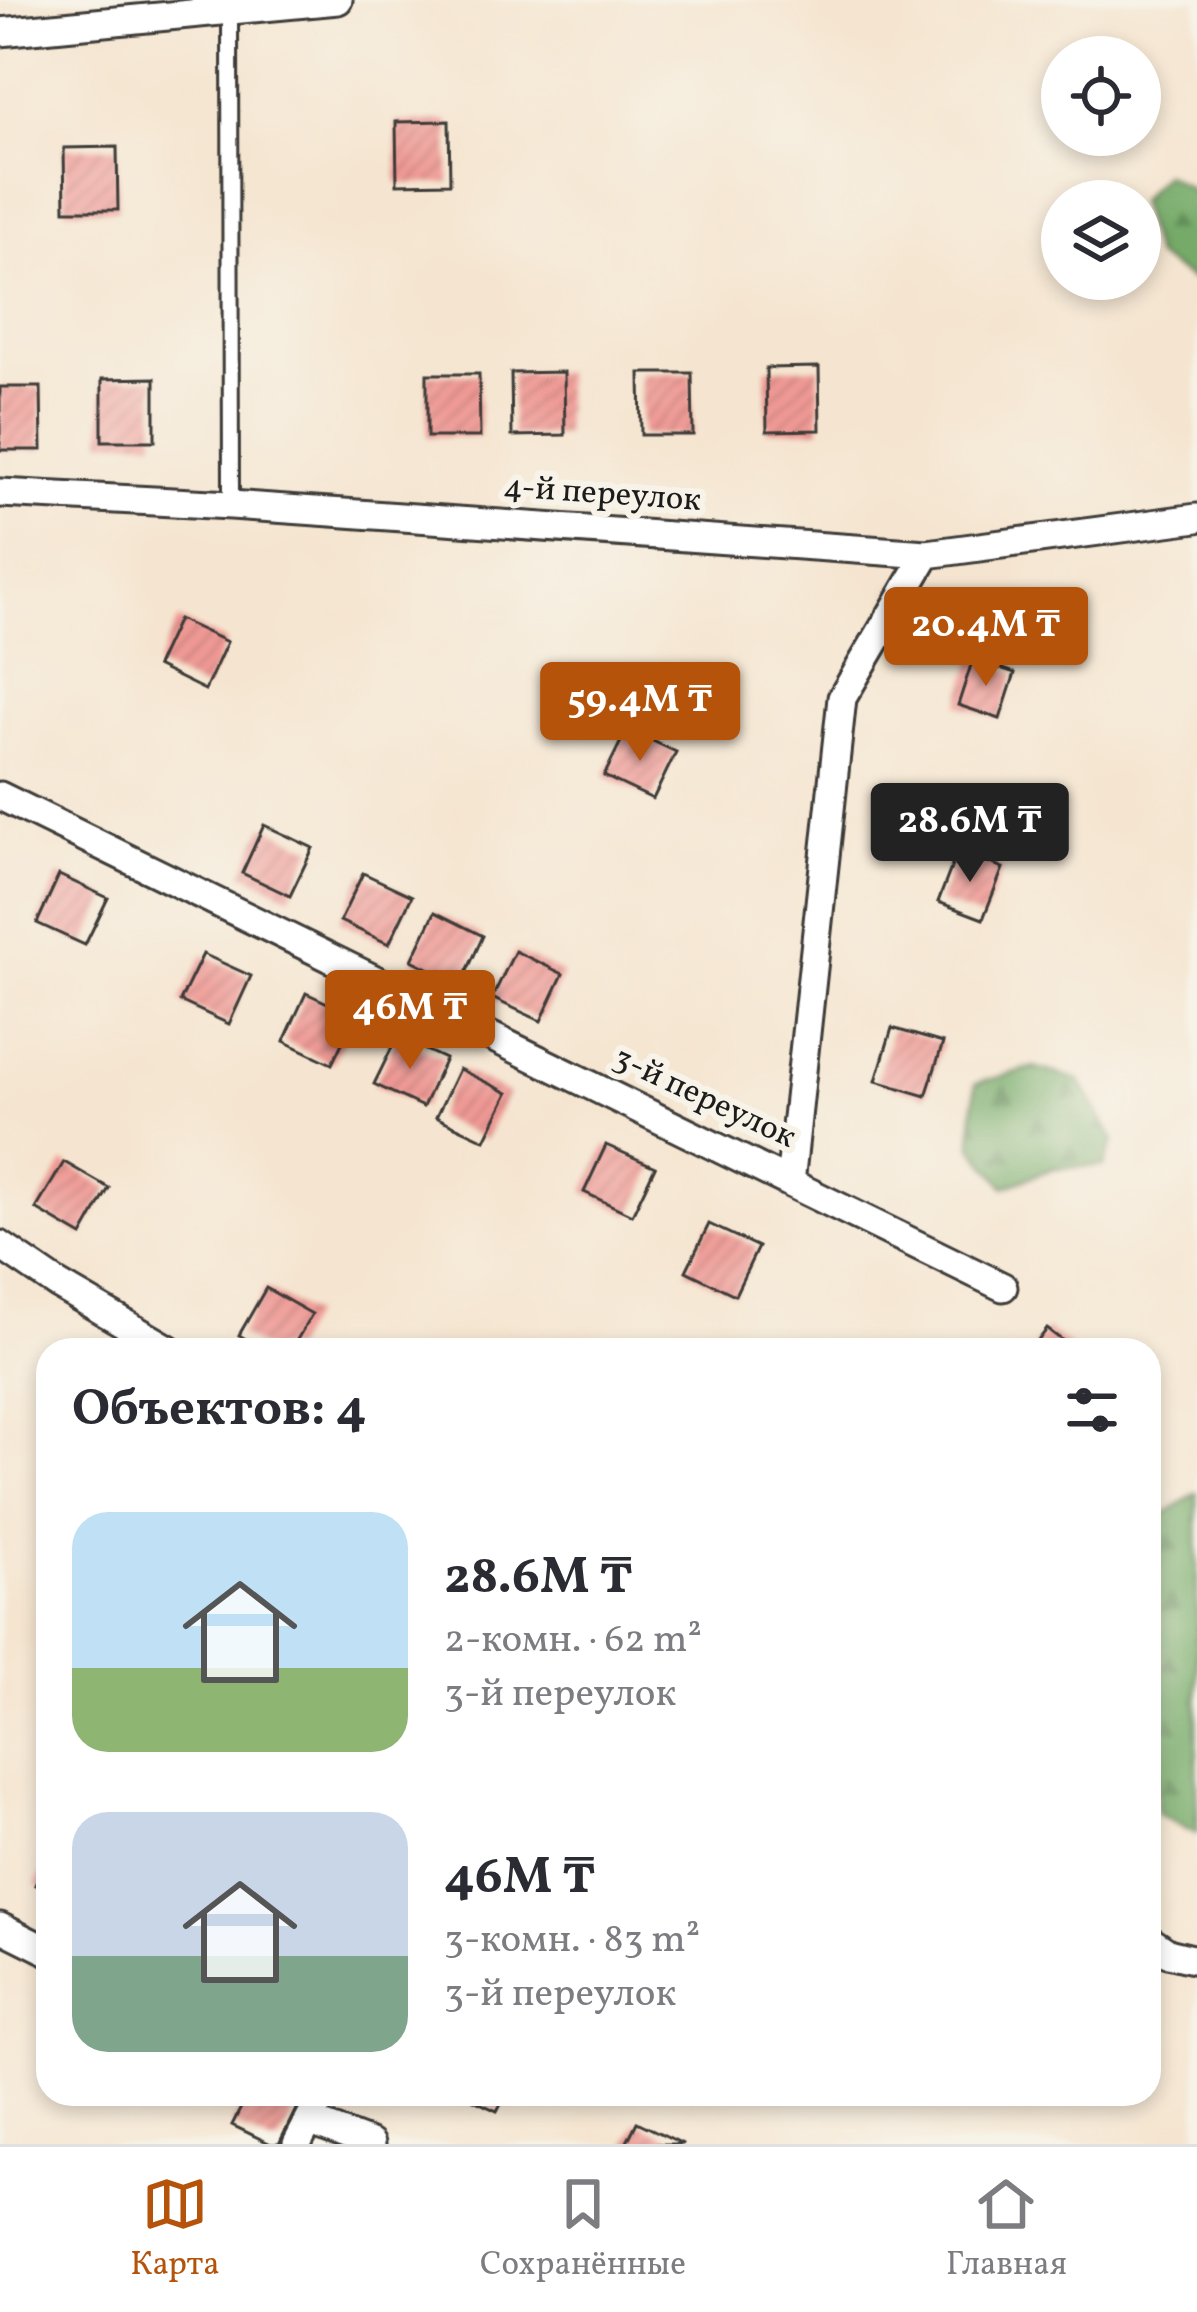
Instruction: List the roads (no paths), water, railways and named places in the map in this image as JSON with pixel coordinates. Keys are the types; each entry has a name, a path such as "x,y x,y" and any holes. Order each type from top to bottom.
{"street":[{"path":"0,32 230,5 338,0"},
{"name":"4-й переулок","path":"0,494 231,505 928,554 1197,518"},
{"name":"3-й переулок","path":"0,796 790,1183 842,698 928,554"},
{"path":"790,1183 1003,1287"},
{"path":"0,1245 149,1338"},
{"path":"0,1927 36,1945"},
{"path":"1161,1948 1197,1960"},
{"path":"303,2132 370,2144"}],"lane":[{"path":"230,5 231,505"}]}
